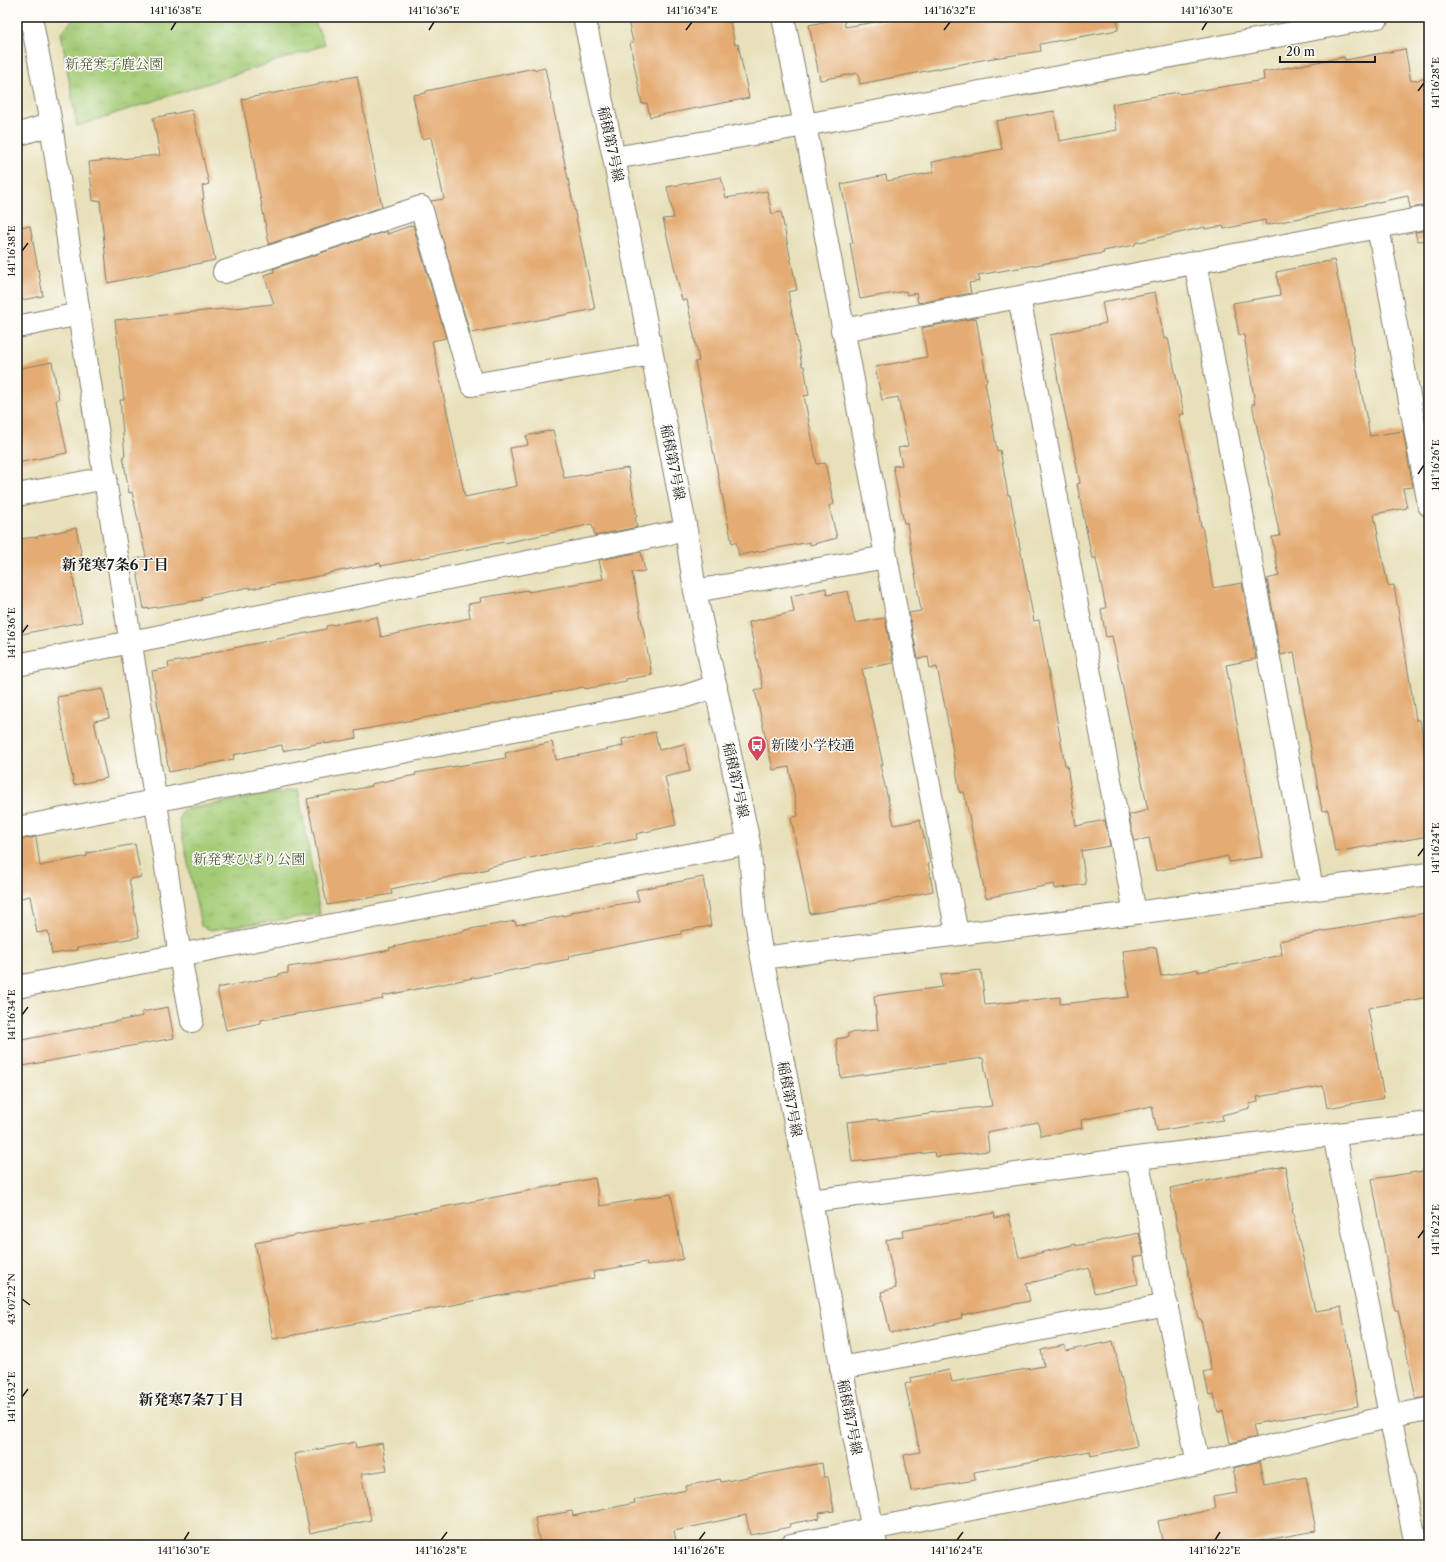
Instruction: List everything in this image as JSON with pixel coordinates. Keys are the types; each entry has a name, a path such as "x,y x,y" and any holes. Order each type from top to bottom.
{"street":[{"path":"31,17 51,124 79,314 180,956 192,1021"},
{"name":"稲積第7号線","path":"584,17 614,158 652,354 686,530 695,591 749,843 755,912 762,958 811,1201 841,1368 874,1537"},
{"path":"782,17 805,125 842,330 957,934"},
{"path":"614,158 805,125 1378,17"},
{"path":"17,135 51,124"},
{"path":"224,272 421,207 472,385 652,354"},
{"path":"842,330 1429,217"},
{"path":"1378,227 1429,505"},
{"path":"1195,262 1312,890"},
{"path":"1019,297 1136,913"},
{"path":"17,327 79,314"},
{"path":"17,495 106,478"},
{"path":"17,665 686,530"},
{"path":"695,591 886,557"},
{"path":"17,828 686,696 716,686"},
{"path":"17,987 749,843"},
{"path":"762,958 1136,913 1429,874"},
{"path":"811,1201 1137,1158 1429,1123"},
{"path":"1334,1135 1416,1545"},
{"path":"1137,1158 1198,1464"},
{"path":"841,1368 1166,1305"},
{"path":"791,1545 874,1537 1198,1464 1391,1416 1429,1409"}],"green space":[{"name":"新発寒子鹿公園","path":"75,17 313,17 325,45 77,126 61,33"},
{"name":"新発寒ひばり公園","path":"298,789 320,914 211,930 201,926 179,820 182,810"}],"building":[{"path":"649,17 729,17 735,45 738,44 749,98 650,117 647,103 642,104 630,43 633,42 628,21"},
{"path":"906,17 1117,17 1118,30 1040,44 1041,51 987,59 860,84 858,73 820,80 809,25 844,18 845,27"},
{"path":"1405,49 1411,81 1429,78 1429,205 1410,208 1408,196 1266,225 1265,220 1224,229 1223,226 1205,229 1205,227 1135,243 1135,245 1103,251 1104,253 978,275 980,281 969,283 971,293 918,303 916,293 907,295 906,291 860,299 850,243 853,243 841,184 886,175 887,181 934,172 932,162 1002,149 996,121 1054,111 1059,141 1117,130 1112,104 1178,92 1179,94 1264,80 1263,72 1344,57 1345,60"},
{"path":"534,68 534,70 545,68 595,309 470,333 431,201 444,199 431,137 422,139 413,95"},
{"path":"357,76 382,207 269,244 242,99"},
{"path":"192,110 209,184 202,186 204,199 202,199 215,260 108,283 100,200 93,201 89,162 160,155 153,118"},
{"path":"721,177 726,198 767,191 772,214 781,212 797,290 788,292 809,395 804,396 817,464 825,463 834,504 829,506 837,538 810,545 810,542 739,555 736,542 732,543 695,362 699,361 687,300 682,300 663,219 674,218 667,187"},
{"path":"413,225 446,338 432,341 465,497 517,486 510,448 528,445 526,436 553,430 564,478 628,468 637,517 635,517 637,527 595,536 592,524 505,543 381,566 380,563 250,589 250,587 202,597 202,600 144,609 135,559 146,557 132,492 129,493 123,456 125,456 120,400 124,400 115,320 274,304 264,275 274,272 273,269 387,231 387,234"},
{"path":"30,226 43,296 17,301 17,227"},
{"path":"1429,230 1429,240 1417,241 1415,232"},
{"path":"1334,260 1370,436 1403,431 1413,487 1403,488 1407,508 1374,514 1388,586 1394,585 1416,720 1420,720 1425,752 1429,751 1429,836 1335,852 1328,810 1322,811 1294,652 1281,655 1267,579 1279,576 1272,537 1280,536 1252,404 1255,404 1244,335 1239,335 1233,303 1280,295 1276,272"},
{"path":"1155,292 1164,339 1168,338 1184,414 1179,415 1213,588 1242,583 1256,659 1226,665 1262,857 1229,862 1228,856 1156,871 1149,838 1134,841 1129,815 1148,810 1112,636 1106,637 1101,609 1106,608 1096,558 1092,558 1077,484 1080,483 1070,431 1059,386 1050,335 1106,323 1102,302"},
{"path":"976,318 997,451 1000,450 1008,495 1010,495 1034,621 1039,620 1065,765 1067,765 1076,826 1105,820 1110,846 1081,851 1086,884 1055,889 1054,884 986,898 964,792 960,793 937,667 930,669 928,657 918,659 909,613 921,611 907,523 904,523 893,466 902,465 898,448 908,446 898,397 882,400 875,367 927,357 922,328"},
{"path":"52,362 59,399 56,400 67,453 17,463 17,369"},
{"path":"76,528 83,561 70,564 82,622 17,635 17,539 38,537"},
{"path":"641,552 645,571 632,572 652,675 626,679 626,681 585,689 584,687 355,731 356,738 325,744 325,742 283,751 282,745 233,755 234,759 169,772 152,671 169,668 168,663 326,629 326,626 377,617 381,637 470,618 468,604 481,602 480,598 528,590 528,592 603,579 599,560"},
{"path":"826,588 827,595 848,591 855,623 885,618 893,663 862,669 883,765 880,765 894,825 920,820 930,863 928,864 933,891 871,904 810,914 791,818 798,816 789,767 773,770 755,690 763,688 749,622 794,612 791,596"},
{"path":"103,689 109,718 94,721 107,778 74,785 57,697"},
{"path":"655,732 659,750 684,744 690,771 665,777 676,825 636,834 637,839 578,850 577,848 488,867 488,869 391,889 392,894 327,905 307,799 372,786 371,784 416,775 415,773 506,758 505,753 552,742 556,760 623,746 622,739"},
{"path":"36,837 40,866 87,856 87,853 135,844 141,877 129,879 139,937 52,954 48,931 37,933 30,896 17,899 17,840"},
{"path":"703,877 711,926 681,931 681,934 568,956 569,959 382,996 383,999 261,1020 261,1023 226,1030 217,988 279,976 279,974 288,973 288,967 390,950 389,948 465,930 515,921 516,925 572,914 571,912 639,901 636,890"},
{"path":"1425,913 1429,930 1429,997 1368,1008 1384,1098 1327,1108 1323,1086 1257,1097 1258,1102 1249,1104 1250,1108 1222,1115 1223,1120 1157,1131 1152,1106 1081,1120 1082,1128 1041,1136 1038,1122 987,1132 989,1151 935,1157 934,1152 852,1162 847,1122 878,1119 878,1121 929,1113 992,1106 983,1058 841,1078 836,1039 848,1037 848,1033 878,1030 874,996 942,987 941,974 981,970 985,1005 1060,997 1060,1004 1129,997 1123,951 1156,947 1161,976 1198,969 1198,972 1282,955 1279,941 1314,933"},
{"path":"168,1007 174,1038 17,1067 17,1041 143,1016 142,1012"},
{"path":"1285,1166 1292,1209 1315,1311 1341,1307 1358,1406 1253,1424 1256,1437 1230,1443 1223,1411 1218,1412 1214,1394 1209,1395 1204,1372 1211,1370 1201,1319 1199,1319 1178,1231 1170,1188"},
{"path":"1429,1170 1429,1397 1416,1399 1398,1310 1395,1310 1372,1179"},
{"path":"595,1178 600,1206 671,1194 683,1259 647,1266 646,1262 593,1272 594,1278 273,1339 255,1243"},
{"path":"994,1213 995,1218 1009,1215 1019,1258 1076,1244 1076,1246 1139,1233 1144,1255 1133,1257 1138,1284 1094,1293 1089,1268 1026,1284 1030,1301 961,1315 962,1318 901,1332 890,1332 881,1292 896,1288 886,1240 903,1236 902,1231"},
{"path":"1113,1341 1137,1446 1091,1456 1090,1451 974,1472 975,1480 911,1491 904,1455 920,1452 905,1384 911,1382 910,1378 949,1370 952,1382 1044,1366 1041,1350 1065,1345 1066,1351"},
{"path":"355,1442 356,1448 382,1443 387,1470 361,1474 371,1520 310,1533 294,1454"},
{"path":"1260,1461 1265,1485 1306,1477 1316,1531 1238,1545 1163,1545 1158,1521 1215,1509 1213,1497 1237,1493 1233,1472 1235,1471 1234,1468"},
{"path":"822,1463 824,1477 828,1477 834,1511 819,1513 820,1518 789,1524 790,1527 750,1535 746,1515 674,1531 676,1540 649,1545 540,1545 535,1518 572,1511 573,1516 635,1503 634,1500 687,1490 686,1486 720,1479 721,1482"}],"place":[{"name":"新陵小学校通","path":"757,762"}],"district":[{"name":"新発寒7条6丁目","path":"115,565"},
{"name":"新発寒7条7丁目","path":"191,1400"}]}
